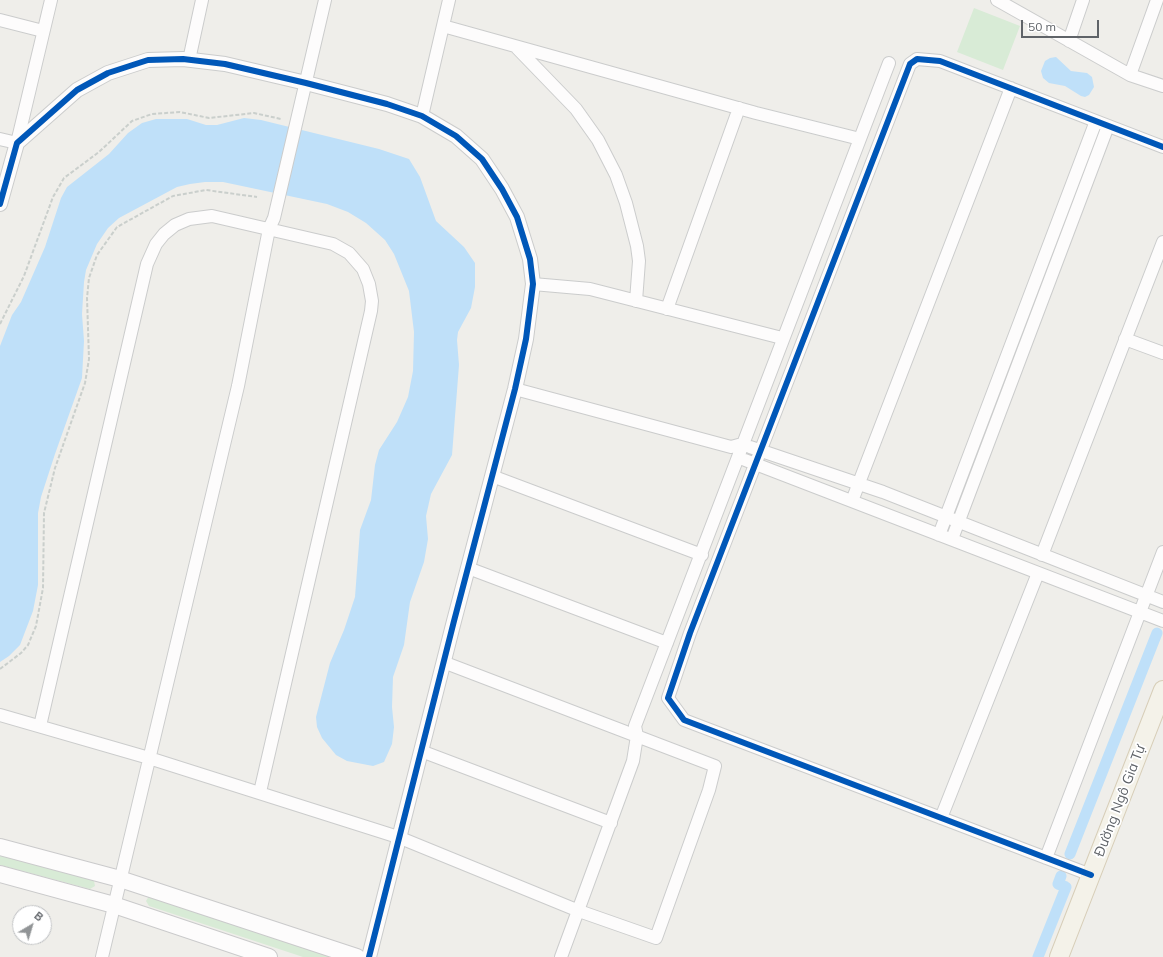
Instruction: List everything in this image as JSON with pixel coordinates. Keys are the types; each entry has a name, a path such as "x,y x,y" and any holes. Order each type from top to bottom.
{"main road":[{"name":"Đường Ngô Gia Tự","path":"1059,957 1163,690"},
{"path":"0,847 120,879 357,957"},
{"path":"0,874 114,905 269,957"}],"street":[{"path":"0,204 17,143 51,0"},
{"path":"189,60 202,0"},
{"path":"102,957 238,386 269,229 274,218 325,0"},
{"path":"422,116 449,0"},
{"path":"997,0 1016,5 1069,41 1130,75 1163,86"},
{"path":"1069,41 1083,0"},
{"path":"1130,75 1157,0"},
{"path":"0,20 43,31"},
{"path":"443,26 739,108 860,139"},
{"path":"516,47 576,108 598,140 611,164 626,203 639,261 636,301"},
{"path":"17,143 77,90 108,73 148,60 189,60 225,64 387,104 422,116 456,136 470,147 491,171 517,217 530,259 533,284 526,339 515,389 398,837 369,957"},
{"path":"561,957 633,761 637,736 635,726 667,643 743,457 762,450 910,64 917,60 940,61 1163,147"},
{"path":"889,63 782,338 746,445 690,632 668,698 684,720 1091,874"},
{"path":"852,501 1011,88"},
{"path":"667,309 739,108"},
{"path":"24,111 26,118 30,121 42,121"},
{"path":"939,535 1096,121"},
{"path":"952,539 957,522 1108,126"},
{"path":"0,139 17,143"},
{"path":"1060,215 1073,220"},
{"path":"40,726 147,264 159,239 168,230 183,222 198,217 212,216 322,241 342,248 363,269 370,284 372,302 260,792"},
{"path":"941,818 1040,574 1045,556 1125,339 1163,242"},
{"path":"533,284 590,289 782,338"},
{"path":"1023,312 1036,316"},
{"path":"1125,339 1163,353"},
{"path":"515,389 743,457 939,535 1163,621"},
{"path":"988,405 1000,409"},
{"path":"746,445 859,484 1163,602"},
{"path":"492,476 702,555"},
{"path":"1046,858 1163,552"},
{"path":"468,568 667,643"},
{"path":"0,715 260,792 398,837 578,911 656,938 709,790 716,766 443,662"},
{"path":"421,751 611,823"}],"path":[{"path":"0,324 24,276 53,197 64,178 99,152 132,121 152,114 180,112 209,118 254,113 281,119"},
{"path":"0,669 21,653 28,645 36,626 43,588 44,513 55,468 85,383 89,359 89,285 93,263 97,255 117,227 173,196 193,191 206,190 257,197"}],"green space":[{"path":"974,8 1020,26 1003,70 957,52"},
{"path":"0,854 89,878 94,881 95,886 90,889 0,865"},
{"path":"149,896 331,957 303,957 149,906 146,901"}],"water":[{"path":"1056,57 1071,71 1087,73 1092,77 1094,87 1089,95 1085,97 1081,96 1065,86 1049,83 1043,78 1041,71 1045,61"},
{"path":"244,118 261,120 379,149 409,159 420,177 436,221 464,247 475,263 475,287 471,308 458,332 457,340 459,365 452,455 431,494 426,516 428,539 424,562 410,602 404,645 393,677 392,707 394,727 392,744 384,762 373,766 347,761 336,755 322,738 317,727 316,717 330,663 344,630 355,597 360,530 371,500 375,465 379,450 397,422 408,397 413,371 414,332 409,291 394,254 385,240 366,223 348,212 327,204 223,182 205,182 177,187 119,218 108,228 97,244 86,270 82,314 84,341 82,378 41,497 38,513 38,585 33,611 20,645 9,656 0,662 0,346 12,315 21,302 45,247 61,198 67,187 109,154 128,133 142,123 156,119 187,119 206,125 217,125"}],"waterway":[{"path":"1070,854 1157,633"},
{"path":"1038,957 1066,887 1058,884 1061,876"}],"cycle path":[{"path":"0,204 17,143 77,90 108,73 148,60 183,59 225,64 306,83 387,104 422,116 456,136 482,159 502,189 517,217 530,259 533,284 526,339 515,389 454,621 369,957"},
{"path":"1091,875 684,720 668,698 690,633 910,64 917,59 940,61 1163,147"}]}
